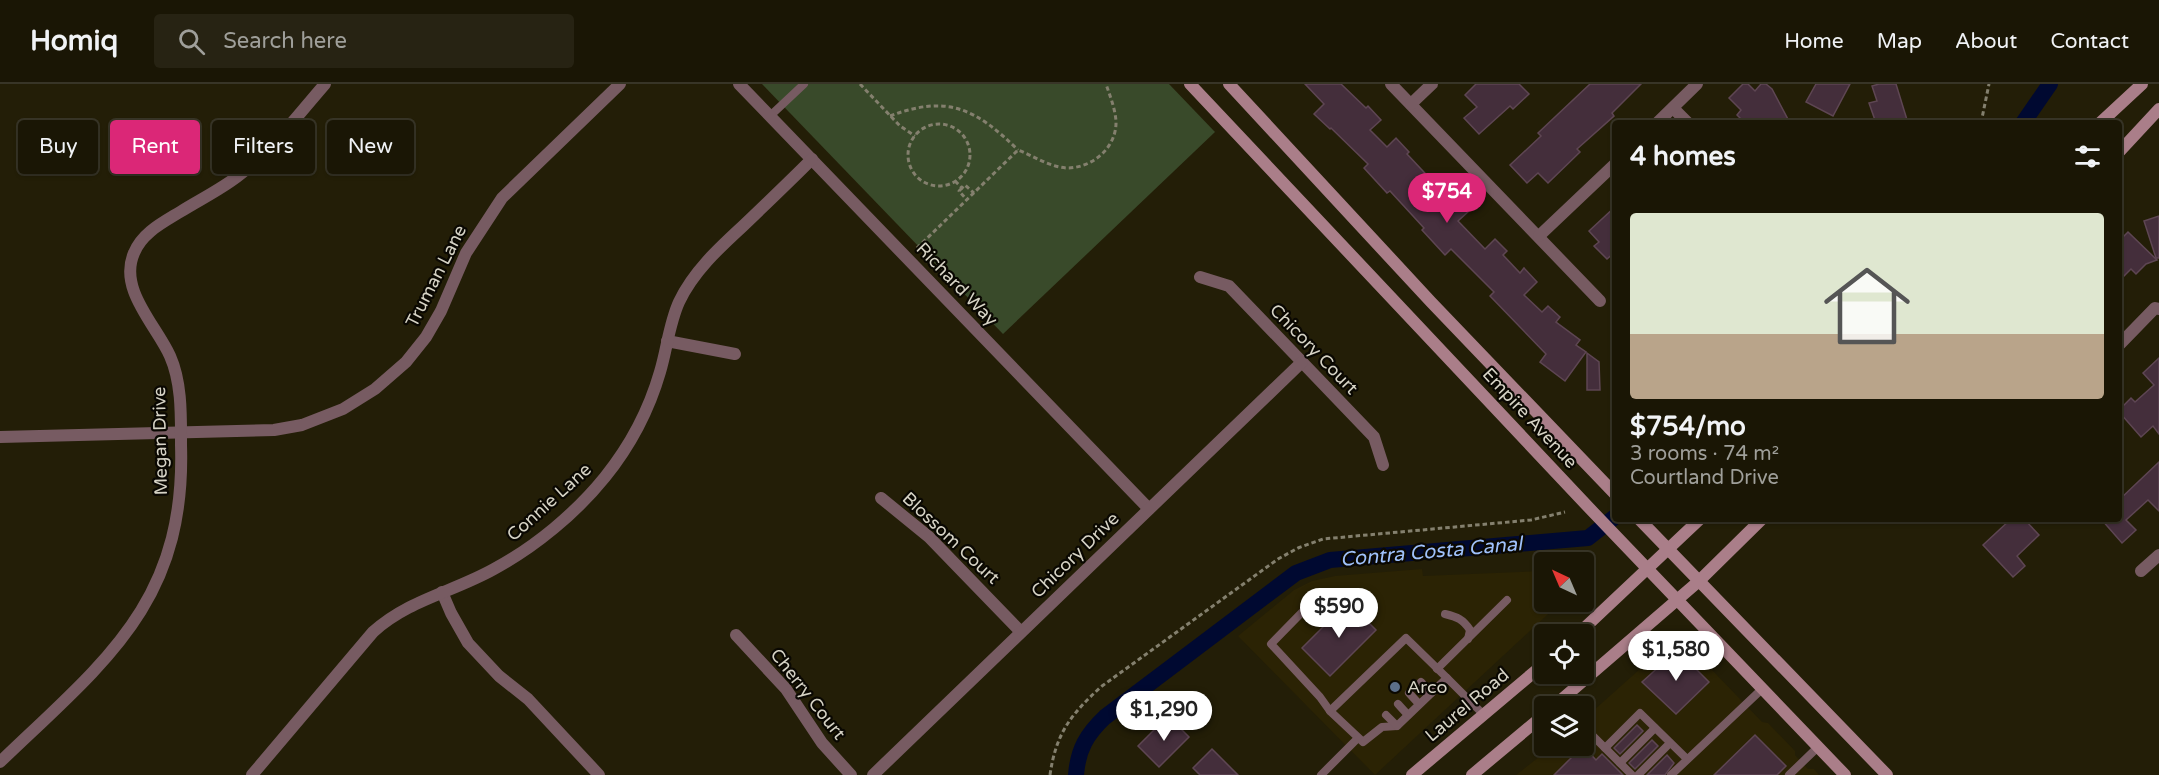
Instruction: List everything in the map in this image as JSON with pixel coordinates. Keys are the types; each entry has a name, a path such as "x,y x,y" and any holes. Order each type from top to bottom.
{"main road":[{"name":"Empire Avenue","path":"1190,84 1594,513 1845,775"},
{"name":"Empire Avenue","path":"1229,84 1431,302 1612,491"},
{"path":"2103,120 2142,84"},
{"path":"2122,149 2159,110"},
{"path":"1642,522 1887,775"},
{"path":"1589,624 1697,522"},
{"path":"1569,696 1699,581 1759,522"},
{"name":"Laurel Road","path":"1412,775 1534,672"},
{"path":"1472,775 1534,723"}],"street":[{"name":"Megan Drive","path":"0,762 110,656 134,624 156,586 169,553 177,522 181,489 181,434 177,378 163,341 133,291 130,273 133,255 141,239 157,226 238,176 261,157 325,84"},
{"name":"Truman Lane","path":"0,437 274,430 303,425 343,410 375,389 406,362 426,337 441,311 466,253 502,198 620,84"},
{"name":"Richard Way","path":"739,84 1149,509"},
{"path":"1391,84 1600,301"},
{"path":"1411,104 1432,84"},
{"path":"1660,120 1697,84"},
{"path":"1673,108 1685,120"},
{"name":"Connie Lane","path":"252,775 373,632 389,617 494,569 522,552 575,508 605,477 640,422 657,382 679,301 696,274 812,159"},
{"path":"1539,236 1612,167"},
{"name":"Chicory Court","path":"1200,277 1229,286 1374,437 1383,465"},
{"path":"2122,342 2155,308 2159,309"},
{"path":"667,341 735,354"},
{"name":"Chicory Drive","path":"873,775 1302,362"},
{"name":"Blossom Court","path":"881,498 929,537 1022,632"},
{"path":"2141,571 2159,555"},
{"path":"442,592 468,643 499,676 528,699 599,775"},
{"name":"Cherry Court","path":"736,635 786,689 822,743 851,775"}],"lane":[{"path":"770,116 804,84"},
{"path":"1342,601 1314,600 1271,644 1330,711 1363,742 1380,725 1397,726 1447,678"},
{"path":"1437,669 1507,600"},
{"path":"1445,614 1461,618 1470,630 1467,639"},
{"path":"1330,711 1381,665 1406,638 1483,714"},
{"path":"1421,682 1431,693"},
{"path":"1671,775 1761,689"},
{"path":"1408,693 1419,704"},
{"path":"1398,704 1408,715"},
{"path":"1605,748 1640,713 1687,759"},
{"path":"1386,715 1397,726"},
{"path":"1620,763 1655,728"},
{"path":"1594,737 1632,775"},
{"path":"1321,775 1358,738"},
{"path":"1638,775 1670,743"},
{"path":"1789,775 1818,747"}],"path":[{"path":"860,84 890,116 915,136"},
{"path":"890,116 917,107 933,105 960,109 983,119 1018,150 1043,162 1067,168 1089,163 1107,150 1116,128 1114,106 1107,84"},
{"path":"1982,120 1989,84"},
{"path":"937,124 956,130 968,146 970,156 968,166 955,182 946,186 935,186 917,178 911,169 908,149 915,136 927,127 937,124"},
{"path":"917,248 1018,150"},
{"path":"955,182 962,188"},
{"path":"966,200 959,191 962,188 966,185 974,193"},
{"path":"1050,775 1058,740 1068,720 1082,704 1120,673 1278,559 1298,548 1323,539 1531,520 1565,512"}],"shaded area":[{"path":"1422,569 1423,576 1534,571 1534,612 1550,612 1537,624 1534,624 1534,627 1375,775 1238,636 1294,590 1312,581 1335,576"},
{"path":"1668,644 1688,645 1762,722 1768,723 1795,751 1795,755 1808,769 1814,769 1819,775 1516,775 1540,756 1594,756 1594,710"}],"green space":[{"path":"762,84 1169,84 1215,132 1003,334"}],"building":[{"path":"1305,84 1341,84 1366,108 1368,106 1381,120 1370,130 1387,147 1396,138 1409,152 1407,154 1452,202 1457,198 1469,211 1458,221 1485,249 1495,239 1507,251 1503,255 1520,273 1524,268 1537,282 1524,295 1542,312 1548,306 1560,317 1556,322 1580,340 1576,345 1586,352 1565,381 1540,362 1546,354 1490,296 1494,292 1451,249 1445,255 1390,191 1387,193 1364,168 1368,164 1314,114 1324,104"},
{"path":"1476,84 1519,84 1529,94 1513,109 1510,106 1479,134 1464,118 1477,107 1465,95"},
{"path":"1590,84 1641,84 1612,113 1614,116 1577,149 1580,152 1548,183 1538,173 1527,183 1510,165 1541,136 1538,133"},
{"path":"1743,84 1748,84 1755,91 1761,84 1766,84 1772,89 1788,120 1742,120 1737,115 1741,110 1729,98"},
{"path":"1816,84 1850,84 1833,116 1806,102"},
{"path":"1896,84 1907,120 1875,120 1869,103 1877,101 1872,86"},
{"path":"1612,210 1612,255 1607,259 1594,246 1599,242 1589,231"},
{"path":"2159,216 2159,258 2156,258 2144,221"},
{"path":"2128,232 2157,260 2146,264 2136,274 2131,269 2122,278 2122,238"},
{"path":"1587,353 1599,362 1600,390 1587,390"},
{"path":"2159,358 2159,434 2153,426 2141,437 2122,415 2122,407 2131,398 2135,402 2154,385 2143,373"},
{"path":"2159,462 2159,511 2148,500 2126,520 2136,530 2122,543 2104,522 2122,522 2122,497"},
{"path":"2008,522 2027,522 2039,535 2017,556 2025,566 2013,577 1983,545"},
{"path":"1348,602 1376,630 1330,676 1302,648"},
{"path":"1672,655 1682,655 1709,682 1676,714 1642,682"},
{"path":"1168,716 1189,737 1159,767 1138,746"},
{"path":"1637,725 1643,731 1620,754 1614,748"},
{"path":"1755,735 1786,766 1777,775 1714,775"},
{"path":"1652,740 1658,746 1635,769 1629,763"},
{"path":"1212,749 1238,775 1200,775 1193,768"},
{"path":"1602,754 1623,775 1554,775 1573,756 1592,756 1596,760"},
{"path":"1667,755 1674,763 1665,775 1647,775"}],"waterway":[{"name":"Contra Costa Canal","path":"2025,120 2050,84"},
{"name":"Contra Costa Canal","path":"1076,775 1079,757 1085,743 1105,717 1296,573 1330,560 1588,538 1612,519"}],"place":[{"name":"Arco","path":"1395,687"}]}
